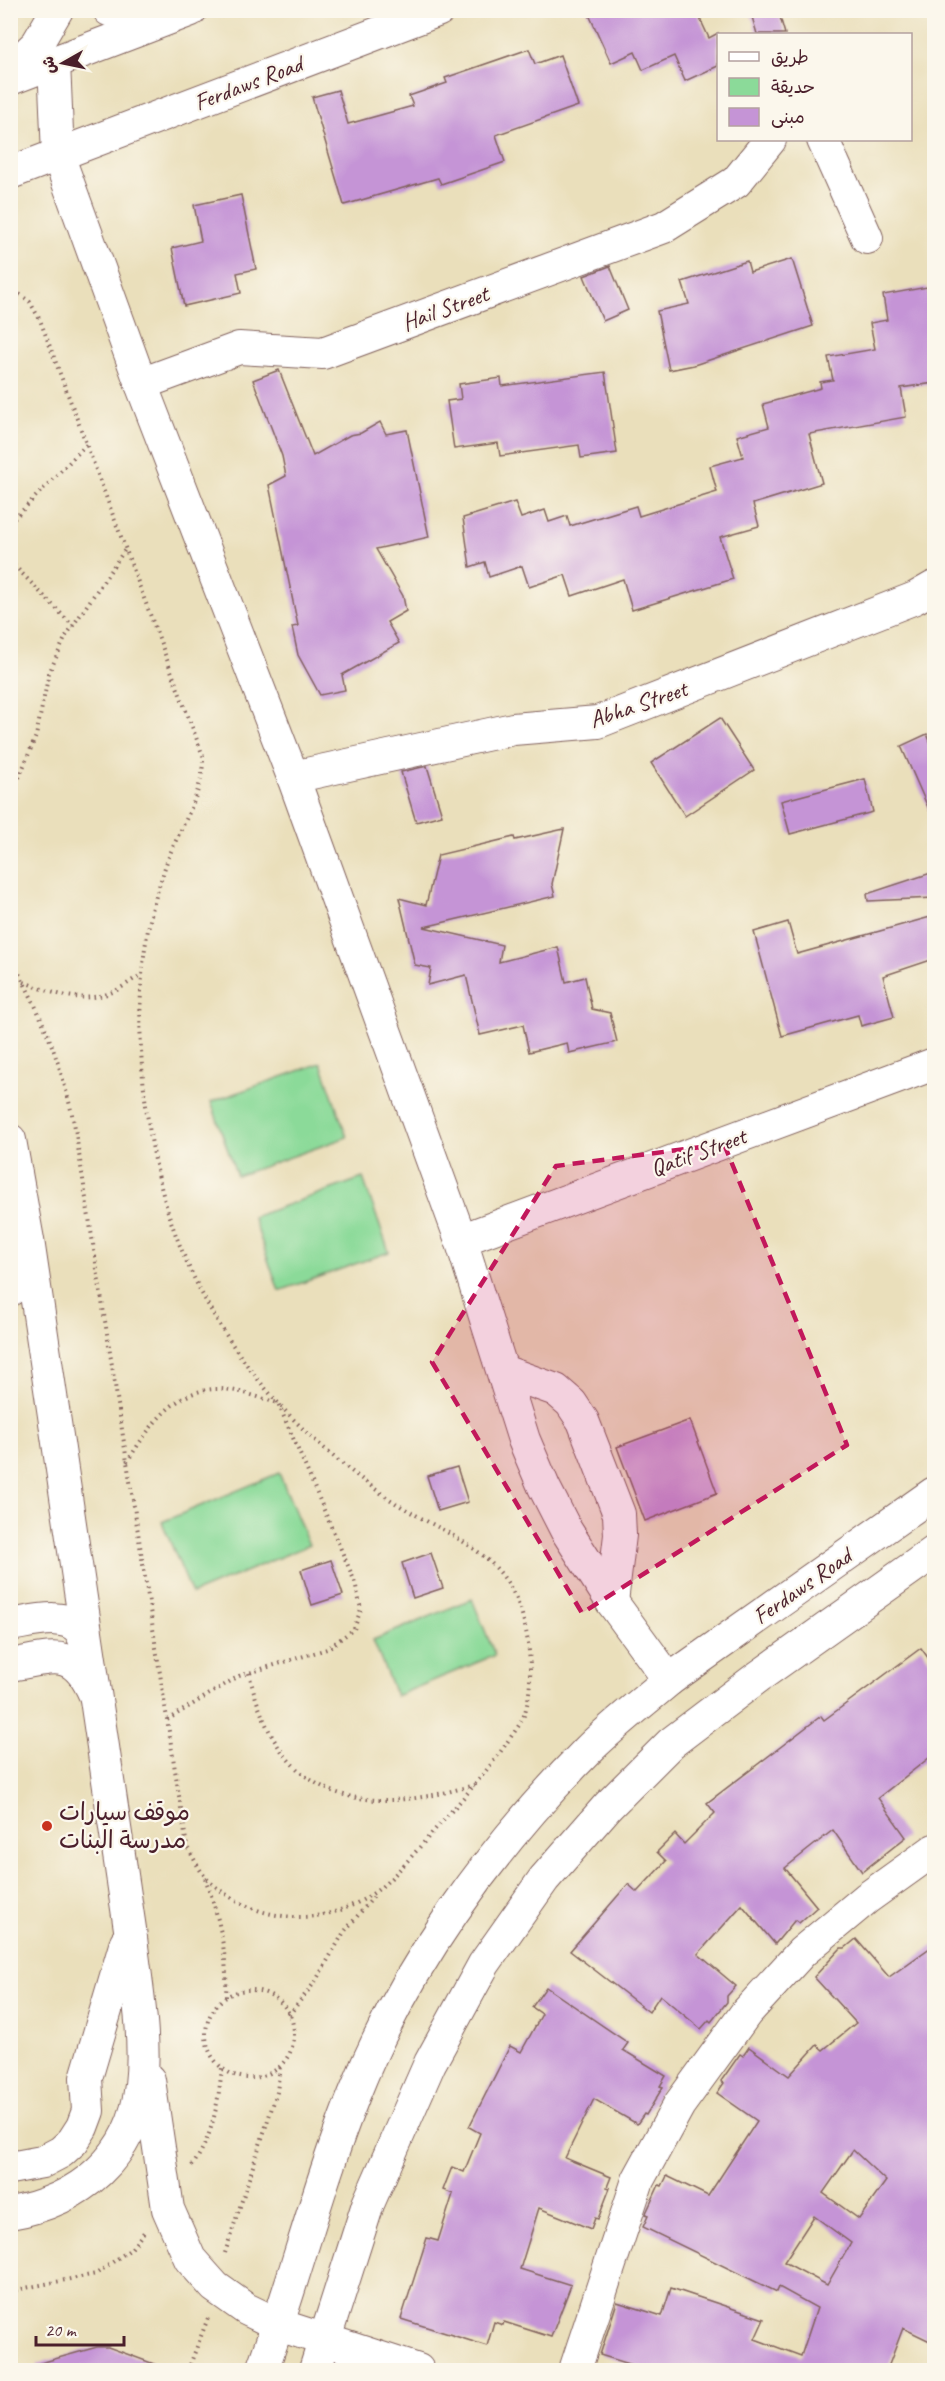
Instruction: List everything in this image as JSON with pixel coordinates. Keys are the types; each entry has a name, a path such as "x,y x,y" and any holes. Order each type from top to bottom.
{"street":[{"path":"10,70 37,44 57,10"},
{"path":"72,10 62,58 58,155 141,384 293,777 461,1240 524,1440 566,1530 612,1602 669,1680"},
{"path":"109,10 130,17 147,18 185,13"},
{"name":"Ferdaws Road","path":"10,173 439,10"},
{"path":"10,79 185,13"},
{"name":"Hail Street","path":"141,384 239,348 323,353 664,227 736,182 769,141"},
{"path":"823,141 867,238"},
{"name":"Abha Street","path":"293,777 513,729 598,722 904,602 934,587"},
{"name":"Qatif Street","path":"461,1240 934,1064"},
{"path":"10,1140 24,1213 130,1929 141,2027 168,2209 190,2259 215,2288 246,2309 279,2325 418,2370"},
{"path":"10,1290 24,1213"},
{"path":"503,1371 556,1390 572,1403 583,1421 619,1514 620,1535 612,1602"},
{"name":"Ferdaws Road","path":"262,2370 279,2325 318,2194 354,2094 391,2016 438,1934 520,1823 588,1750 669,1680 934,1493"},
{"path":"315,2370 368,2204 430,2063 483,1964 544,1879 608,1806 671,1743 766,1671 934,1552"},
{"path":"10,1625 48,1619 64,1620 79,1630 88,1648"},
{"path":"10,1665 56,1658 66,1659 79,1667 88,1678 94,1694"},
{"path":"575,2370 638,2180 679,2105 746,2013 802,1952 867,1898 934,1850"},
{"path":"10,2168 42,2162 61,2152 73,2141 82,2127 88,2111 86,2078 130,1929"},
{"path":"10,2213 43,2206 82,2186 102,2169 123,2144 135,2115 141,2084 141,2027"}],"path":[{"path":"10,287 30,302 40,320 203,756 203,772 198,792 166,864 149,921 143,974 142,1074 148,1124 161,1187 174,1232 193,1277 214,1316 245,1362 278,1403 314,1440 357,1476 397,1503 470,1545 491,1563 509,1582 521,1610 526,1634 529,1664 528,1699 522,1720 476,1784 378,1890 344,1932 315,1982 290,2015"},
{"path":"10,523 87,444"},
{"path":"10,800 36,736 49,673 73,626 126,548"},
{"path":"10,561 73,626"},
{"path":"10,957 41,1016 66,1086 75,1128 187,1847 205,1877 215,1905 227,1980 225,1997"},
{"path":"24,982 59,995 86,999 111,993 143,974"},
{"path":"126,1463 164,1410 187,1395 218,1389 239,1392 278,1403"},
{"path":"167,1720 239,1676 327,1649 354,1629 361,1609 355,1582 278,1403"},
{"path":"249,1673 256,1707 273,1739 290,1764 316,1784 349,1796 376,1801 431,1796 476,1784"},
{"path":"205,1877 229,1897 256,1910 289,1918 322,1917 350,1908 378,1890"},
{"path":"244,1990 257,1990 282,2003 290,2015 294,2028 289,2055 269,2074 256,2078 242,2078 218,2065 210,2053 206,2040 206,2026 211,2013 225,1997 244,1990"},
{"path":"188,2370 208,2318 215,2288 277,2092 280,2066"}],"highlighted area":[{"path":"724,1144 847,1445 582,1613 432,1362 556,1166"}],"green space":[{"path":"321,1063 347,1137 237,1176 211,1102"},
{"path":"363,1178 389,1252 279,1291 253,1217"},
{"path":"279,1473 309,1545 192,1594 162,1522"},
{"path":"472,1599 495,1655 396,1696 373,1640"}],"building":[{"path":"587,10 696,10 709,38 717,34 717,66 685,81 674,56 643,70 635,52 611,63"},
{"path":"750,10 778,10 785,33 757,33"},
{"path":"529,49 535,64 560,55 578,106 496,135 505,162 441,184 438,178 344,205 312,97 338,90 348,124 413,106 409,96 447,83 445,78"},
{"path":"241,195 256,269 237,273 241,293 184,306 172,248 201,241 194,205"},
{"path":"792,259 813,326 694,365 669,370 657,311 689,304 682,282 747,261 750,272"},
{"path":"610,266 628,310 603,321 584,276"},
{"path":"927,287 934,330 934,383 901,388 906,417 809,434 822,483 753,504 759,526 720,537 733,579 632,610 623,579 572,596 565,575 529,587 522,566 489,577 485,562 470,567 463,518 515,502 521,518 545,510 549,522 567,516 570,526 636,506 639,516 717,492 710,466 743,457 737,436 769,427 763,404 821,388 820,382 833,380 828,357 875,349 870,323 887,320 883,295"},
{"path":"279,370 313,456 350,435 361,433 380,422 386,434 407,430 429,537 376,549 403,596 406,611 387,622 399,643 342,675 345,690 320,695 298,655 292,627 298,626 269,485 286,476 282,456 253,380"},
{"path":"605,372 617,453 581,458 579,445 500,456 498,443 454,449 447,401 461,399 459,384 501,378 502,386"},
{"path":"720,718 754,770 685,816 651,763"},
{"path":"927,734 934,751 934,821 901,746"},
{"path":"427,766 442,815 416,822 401,772"},
{"path":"865,779 873,812 790,834 781,801"},
{"path":"564,829 552,884 555,896 424,927 502,945 499,962 558,947 566,982 585,977 592,1009 610,1013 617,1042 569,1053 567,1043 529,1052 523,1025 480,1035 466,975 428,985 431,968 415,965 399,898 426,905 438,855 514,837 515,840"},
{"path":"934,872 934,898 868,901 867,894"},
{"path":"934,916 934,959 883,976 894,1017 861,1026 858,1015 782,1036 754,932 788,922 797,954"},
{"path":"690,1420 717,1493 645,1521 617,1447"},
{"path":"457,1467 468,1502 438,1511 427,1476"},
{"path":"431,1553 443,1588 413,1598 402,1563"},
{"path":"331,1560 343,1595 312,1605 301,1570"},
{"path":"921,1648 934,1666 934,1754 878,1798 906,1837 862,1872 833,1830 785,1868 817,1907 799,1923 795,1920 775,1944 742,1905 698,1954 736,1986 711,2022 709,2020 701,2029 660,1995 649,2012 570,1951 628,1884 637,1892 666,1861 657,1852 675,1834 684,1844 715,1813 707,1803 821,1716 824,1720"},
{"path":"856,1939 889,1977 934,1945 934,2343 903,2328 887,2370 649,2370 600,2355 617,2302 662,2316 671,2288 764,2319 755,2339 801,2356 817,2308 779,2287 777,2292 643,2227 648,2216 645,2215 659,2185 662,2186 667,2176 708,2196 757,2121 717,2093 724,2083 721,2081 740,2054 743,2056 749,2047 789,2076 817,2045 823,2050 856,2023 814,1977 841,1948 845,1948","holes":["853,2150 886,2181 859,2219 823,2193","814,2216 851,2243 827,2285 784,2262"]},
{"path":"546,1987 628,2043 623,2050 666,2076 660,2086 663,2087 646,2115 644,2114 637,2124 594,2099 565,2158 611,2177 607,2187 610,2188 598,2219 595,2218 591,2229 539,2208 520,2269 571,2285 551,2337 504,2322 503,2325 494,2322 487,2346 401,2319 427,2238 438,2241 453,2194 443,2190 452,2167 464,2172 480,2133 469,2127 510,2046 521,2052 542,2014 532,2007"},
{"path":"97,2347 108,2347 165,2368 165,2370 38,2370 37,2364"}],"place":[{"name":"موقف سيارات مدرسة البنات","path":"47,1826"}]}
